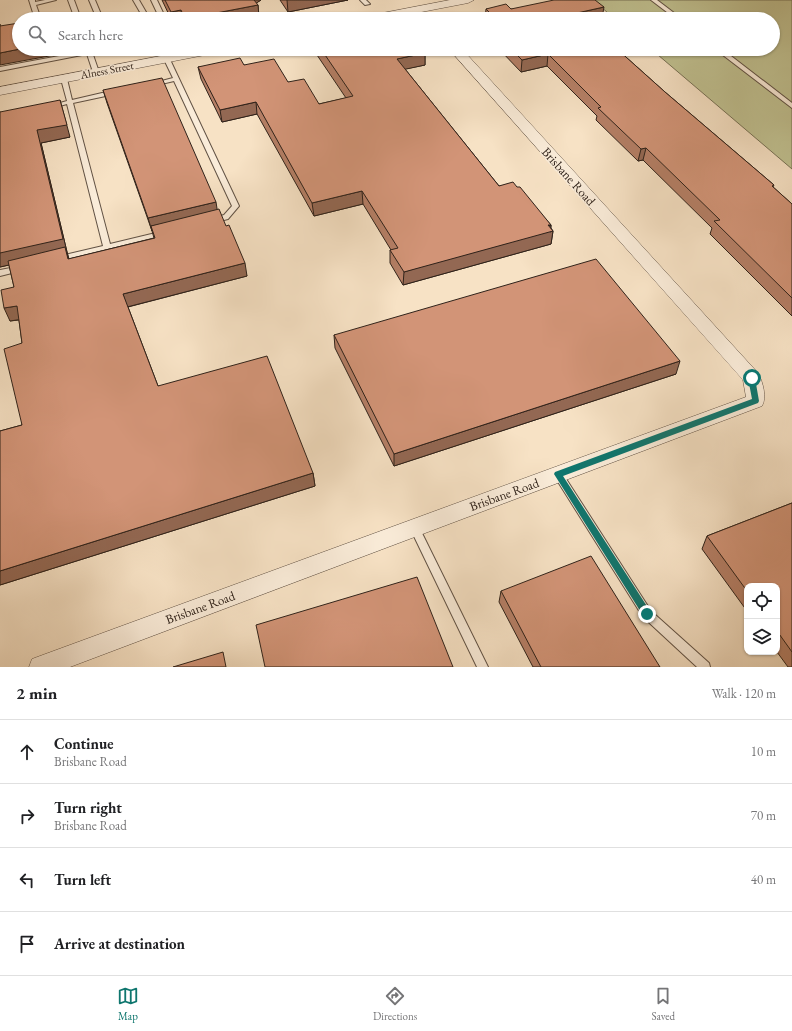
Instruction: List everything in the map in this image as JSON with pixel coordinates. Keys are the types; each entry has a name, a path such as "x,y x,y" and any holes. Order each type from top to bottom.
{"street":[{"path":"412,0 422,12"},
{"path":"404,12 468,0"},
{"name":"Alness Street","path":"0,91 96,72 157,56"},
{"name":"Brisbane Road","path":"40,667 756,401 752,378 461,56"}],"lane":[{"path":"36,12 32,2 52,0"},
{"path":"71,0 75,12"},
{"path":"92,0 97,12"},
{"path":"136,0 143,12"},
{"path":"154,0 160,12"},
{"path":"654,0 670,12"},
{"path":"0,69 61,56"},
{"path":"91,56 96,72"},
{"path":"166,56 236,206 226,217 204,223"},
{"path":"727,56 792,106"},
{"path":"64,79 107,247"},
{"path":"147,86 177,79"},
{"path":"42,108 124,90"},
{"path":"54,260 174,230"},
{"path":"0,273 31,266"},
{"path":"558,474 647,614 705,667"},
{"path":"415,528 483,667"}],"green space":[{"path":"593,0 792,0 792,169 659,56 780,56 780,12 607,12"}],"building":[{"path":"165,0 254,0 258,5 222,12 182,12 181,10 171,12"},
{"path":"554,0 595,0 604,7 582,12 489,12 486,9 506,4 511,9"},
{"path":"12,24 12,51 0,53 0,26"},
{"path":"326,56 411,56 397,59 499,186 513,182 517,187 520,187 551,225 548,225 553,231 404,272 390,250 398,248 362,191 312,203 256,102 220,110 198,67 240,58 244,65 274,59 288,82 304,79 319,104 353,96"},
{"path":"518,56 539,56 522,60"},
{"path":"550,56 625,56 774,185 772,186 792,204 792,298 714,221 720,220 646,148 641,149 598,108 601,107"},
{"path":"162,78 216,202 148,218 103,90"},
{"path":"60,100 67,125 37,130 63,239 0,253 0,112"},
{"path":"219,209 226,226 229,225 245,263 123,294 158,386 267,356 313,473 0,571 0,431 22,425 4,349 22,343 17,306 4,308 1,290 14,287 8,261 65,247 68,259 155,238 151,226"},
{"path":"596,259 680,361 394,454 334,335"},
{"path":"792,503 792,652 780,635 780,583 744,583 744,587 707,536"},
{"path":"591,556 660,667 541,667 501,591"},
{"path":"417,577 453,667 265,667 256,625"},
{"path":"223,652 226,667 173,667"}],"route":[{"path":"647,614 558,474 756,401 752,378"}]}
